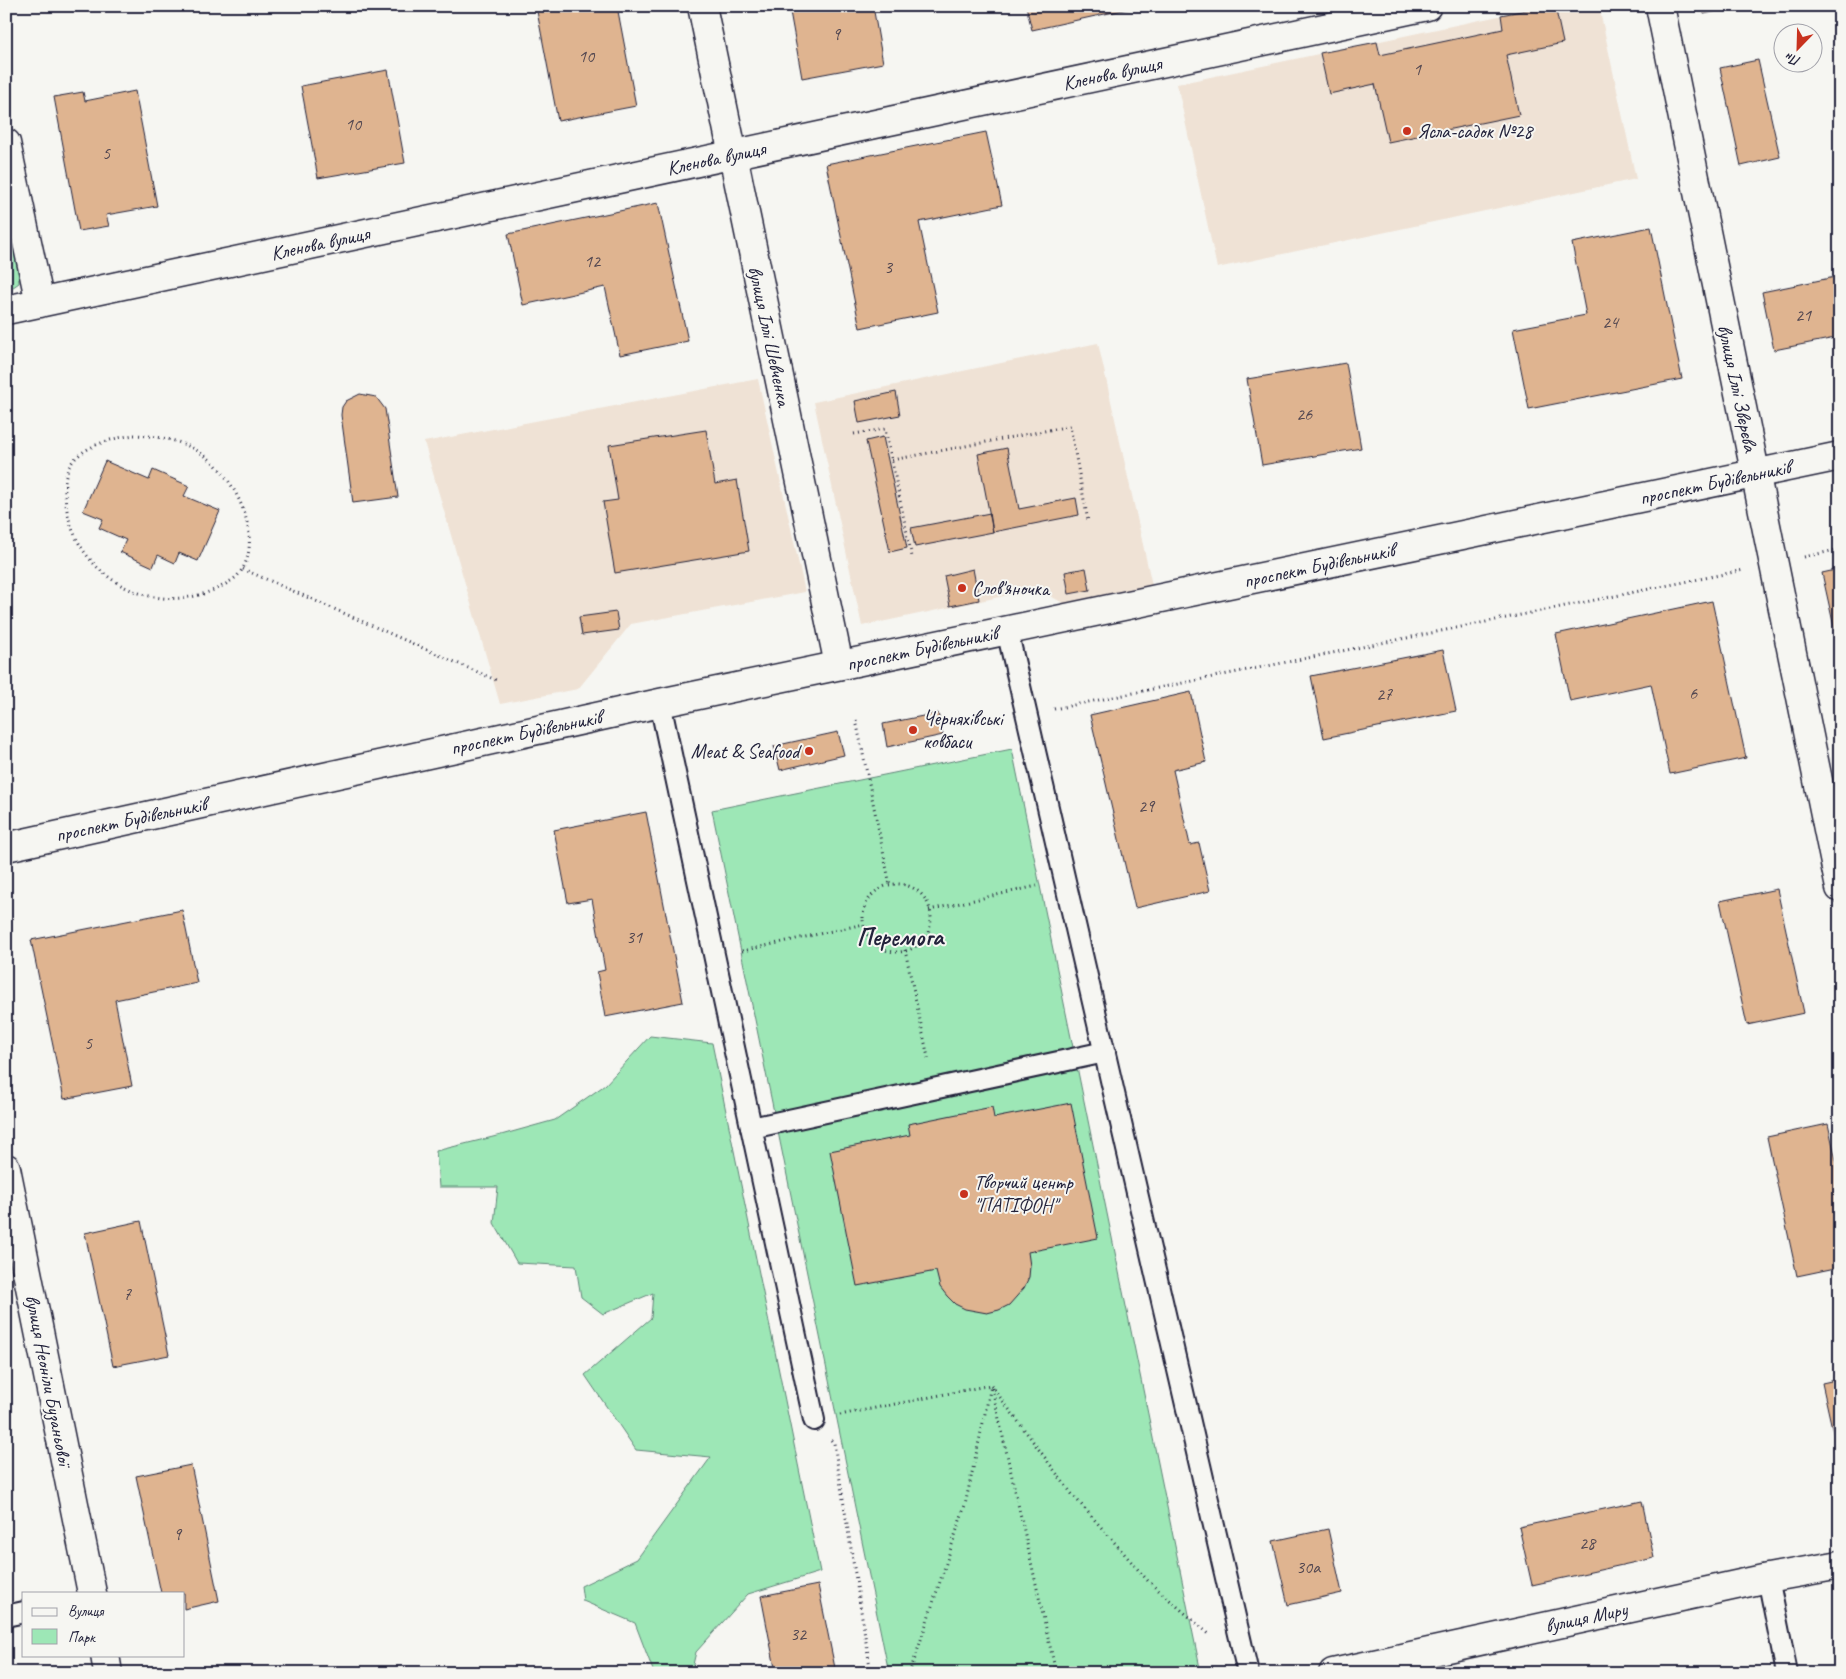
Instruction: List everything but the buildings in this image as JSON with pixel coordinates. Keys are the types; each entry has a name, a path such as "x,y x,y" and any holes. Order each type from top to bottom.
{"street":[{"name":"вулиця Іллі Шевченка","path":"702,6 839,666"},
{"name":"вулиця Іллі Звєрєва","path":"1660,6 1840,888"},
{"name":"Кленова вулиця","path":"6,310 1422,7"},
{"path":"6,143 40,303"},
{"name":"проспект Будівельників","path":"6,847 660,703 1840,456"},
{"name":"вулиця Неоніли Бузаньової","path":"6,1168 92,1592"},
{"name":"вулиця Миру","path":"1333,1673 1768,1578 1840,1565"},
{"path":"105,1656 108,1673"}],"lane":[{"path":"1007,630 1248,1673"},
{"path":"660,703 814,1420"},
{"path":"751,1128 1104,1052"},
{"path":"1768,1578 1787,1673"},
{"path":"6,1616 22,1612"}],"path":[{"path":"892,460 1070,426 1088,521"},
{"path":"854,434 885,429 912,558"},
{"path":"153,436 173,440 192,448 208,458 223,473 243,507 248,526 249,546 247,560 243,569 237,577 218,588 197,596 175,599 152,597 131,591 112,580 95,566 81,548 71,528 66,507 64,484 66,472 78,456 95,446 114,439 153,436"},
{"path":"1026,716 1840,549"},
{"path":"243,569 498,681"},
{"path":"856,720 890,884"},
{"path":"930,910 1064,880"},
{"path":"890,884 899,884 915,889 930,910 929,927 926,935 920,942 905,950 896,951 879,946 867,933 864,924 863,917 867,902 877,890 890,884"},
{"path":"715,957 864,924"},
{"path":"905,950 935,1089"},
{"path":"871,1673 834,1443 814,1420 991,1385"},
{"path":"991,1385 1072,1494 1130,1560 1150,1582 1210,1634"},
{"path":"909,1673 916,1658 965,1505 991,1385"},
{"path":"991,1385 1056,1673"}],"shaded area":[{"name":"Ясла-садок №28","path":"1546,6 1599,6 1636,179 1217,268 1177,84"},
{"path":"1098,343 1152,585 1065,604 1037,589 862,626 814,402"},
{"path":"758,379 805,592 631,624 578,689 500,704 424,442"}],"green space":[{"path":"6,202 18,262 19,283 6,292"},
{"path":"1012,749 1201,1673 889,1673 712,810"},
{"path":"650,1036 712,1043 820,1572 748,1594 696,1652 691,1673 654,1673 635,1623 583,1601 581,1586 637,1559 711,1457 636,1450 585,1375 651,1318 653,1293 603,1314 581,1297 576,1266 517,1263 494,1223 498,1187 439,1187 436,1151 555,1120 605,1085"}],"place":[{"name":"Ясла-садок №28","path":"1407,131"},
{"name":"Слов'яночка","path":"962,588"},
{"name":"Черняхівські ковбаси","path":"913,730"},
{"name":"Meat & Seafood","path":"809,751"},
{"name":"Творчий центр \"ПАТІФОН\"","path":"964,1194"}],"district":[{"name":"Перемога","path":"900,936"}]}
